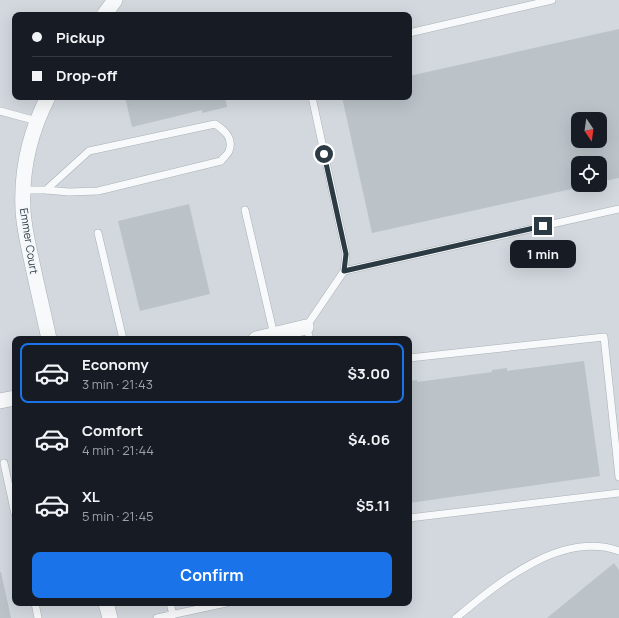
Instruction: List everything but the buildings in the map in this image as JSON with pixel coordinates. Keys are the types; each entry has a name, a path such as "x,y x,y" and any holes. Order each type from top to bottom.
{"street":[{"path":"106,12 115,0"},
{"name":"Emmer Court","path":"47,100 37,121 26,157 23,210 26,235 48,336"},
{"path":"270,336 308,333"},
{"path":"0,401 12,399"},
{"path":"107,606 110,618"}],"lane":[{"path":"412,32 552,0"},
{"path":"308,333 344,271 346,254 313,100"},
{"path":"0,111 37,121"},
{"path":"23,190 69,192 98,191 221,161 230,151 230,140 226,130 215,124 89,151 46,190"},
{"path":"344,271 619,209"},
{"path":"245,210 274,335"},
{"path":"98,233 122,336"},
{"path":"412,358 604,337 619,478"},
{"path":"4,463 12,500"},
{"path":"412,518 619,493"},
{"path":"456,618 491,589 522,568 554,554 581,547 610,548 619,551"},
{"path":"36,606 38,618"},
{"path":"171,606 173,614"},
{"path":"157,618 212,606"}],"shaded area":[{"path":"0,0 619,0 619,618 0,618"}],"route":[{"path":"324,154 346,254 344,271 543,226"}]}
